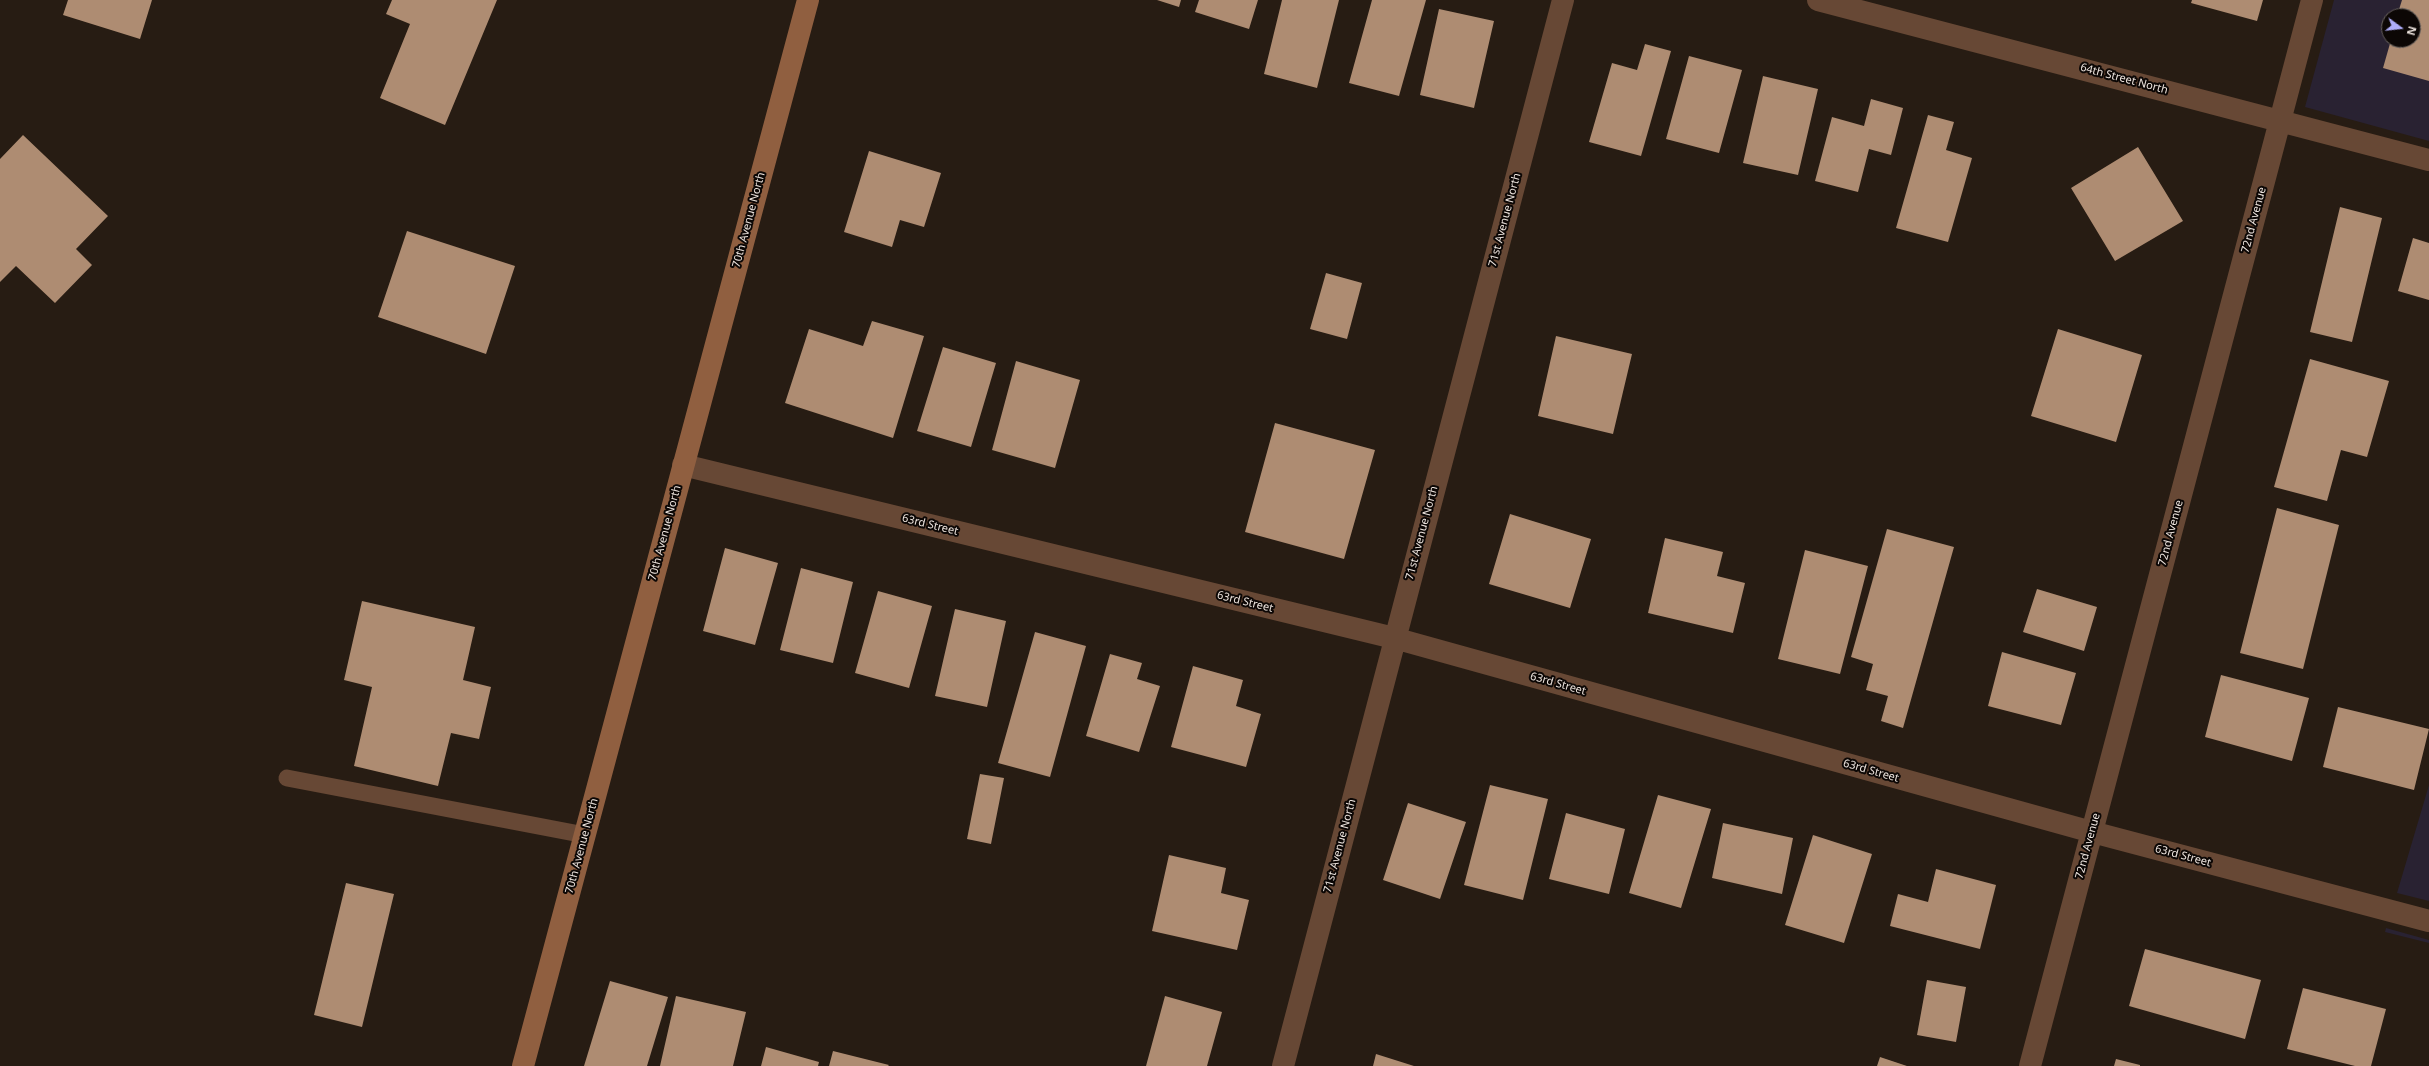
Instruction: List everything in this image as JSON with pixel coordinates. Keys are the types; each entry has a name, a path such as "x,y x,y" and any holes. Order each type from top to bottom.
{"street":[{"name":"70th Avenue North","path":"523,1066 808,0"},
{"name":"71st Avenue North","path":"1283,1066 1394,638 1563,0"},
{"name":"64th Street North","path":"1818,0 2429,160"},
{"name":"72nd Avenue","path":"2030,1066 2312,0"},
{"name":"63rd Street","path":"683,465 1394,638 2092,832 2429,921"}],"lane":[{"path":"287,778 585,836"}],"shaded area":[{"path":"2334,0 2429,0 2429,141 2305,107"},
{"path":"2429,785 2429,901 2397,893"},
{"path":"2386,928 2429,940 2429,943 2385,932"}],"building":[{"path":"68,0 152,0 140,39 63,15"},
{"path":"392,0 497,0 445,125 380,98 410,24 386,14"},
{"path":"1157,0 1181,0 1179,7"},
{"path":"1199,0 1258,0 1249,29 1195,12"},
{"path":"1282,0 1339,0 1317,88 1264,74"},
{"path":"1372,0 1426,0 1399,96 1349,83"},
{"path":"2192,0 2263,0 2257,21 2191,3"},
{"path":"2402,0 2429,0 2429,81 2383,68 2389,48 2421,48 2421,8 2400,8"},
{"path":"1439,9 1494,21 1474,108 1420,95"},
{"path":"1645,44 1671,51 1641,156 1589,142 1612,63 1637,70"},
{"path":"1689,56 1742,70 1719,153 1666,139"},
{"path":"1763,76 1818,89 1798,175 1743,163"},
{"path":"1871,99 1903,108 1891,155 1869,149 1858,192 1815,181 1832,117 1864,126"},
{"path":"1928,115 1954,122 1946,150 1972,158 1948,242 1896,228"},
{"path":"23,135 108,216 76,249 92,265 55,303 16,266 0,282 0,159"},
{"path":"2138,147 2183,221 2115,261 2071,188"},
{"path":"869,151 941,173 924,227 900,220 892,247 844,232"},
{"path":"2340,207 2382,218 2352,342 2310,332"},
{"path":"407,231 515,266 486,354 378,317"},
{"path":"2413,238 2429,243 2429,300 2398,291"},
{"path":"1326,273 1362,283 1347,339 1310,329"},
{"path":"872,321 924,336 893,438 785,403 809,329 863,346"},
{"path":"2058,329 2142,355 2116,442 2031,416"},
{"path":"1556,336 1632,354 1613,434 1538,416"},
{"path":"943,347 996,363 971,447 917,431"},
{"path":"2310,359 2389,381 2367,457 2341,450 2327,501 2274,487"},
{"path":"1016,361 1080,380 1055,468 992,450"},
{"path":"1275,423 1375,450 1344,559 1245,532"},
{"path":"2277,508 2339,525 2303,669 2240,653"},
{"path":"1510,514 1591,539 1570,608 1489,584"},
{"path":"1887,529 1954,547 1903,728 1881,721 1888,696 1866,690 1873,664 1851,657"},
{"path":"1665,538 1723,552 1717,576 1745,583 1733,633 1648,613"},
{"path":"725,548 778,563 755,645 703,631"},
{"path":"1805,550 1868,566 1840,674 1778,659"},
{"path":"801,568 853,582 833,663 780,650"},
{"path":"2037,589 2097,607 2084,651 2023,632"},
{"path":"878,591 932,606 909,688 855,673"},
{"path":"362,601 475,627 463,680 491,687 479,739 451,733 438,786 354,766 372,687 344,680"},
{"path":"955,609 1006,621 987,707 935,696"},
{"path":"1035,632 1086,646 1050,777 998,763"},
{"path":"2002,652 2076,673 2061,725 1988,706"},
{"path":"1110,654 1142,663 1137,679 1160,686 1139,752 1086,736"},
{"path":"1193,666 1243,680 1236,706 1261,714 1246,767 1171,747"},
{"path":"2221,675 2309,698 2292,761 2205,737"},
{"path":"2338,707 2429,729 2414,790 2323,767"},
{"path":"980,774 1004,778 991,844 967,839"},
{"path":"1490,785 1548,799 1523,900 1464,885"},
{"path":"1658,795 1711,809 1681,908 1629,893"},
{"path":"1408,803 1466,822 1440,899 1383,880"},
{"path":"1566,813 1625,829 1609,894 1549,879"},
{"path":"1723,823 1793,838 1782,894 1712,878"},
{"path":"1813,835 1872,854 1844,943 1785,925"},
{"path":"1169,855 1226,868 1221,893 1249,900 1237,950 1152,931"},
{"path":"1936,869 1996,885 1980,949 1890,926 1898,894 1928,902"},
{"path":"346,883 394,894 362,1027 314,1015"},
{"path":"2145,949 2261,980 2245,1039 2129,1006"},
{"path":"1927,980 1966,987 1956,1042 1917,1035"},
{"path":"610,981 668,997 647,1066 584,1066"},
{"path":"2303,988 2386,1009 2371,1066 2355,1066 2287,1049"},
{"path":"676,996 746,1012 733,1066 660,1066"},
{"path":"1165,996 1222,1012 1207,1066 1146,1066"},
{"path":"766,1047 819,1062 818,1066 761,1066"},
{"path":"833,1051 889,1065 829,1066"},
{"path":"1376,1054 1414,1066 1373,1066"},
{"path":"1880,1057 1907,1066 1877,1066"},
{"path":"2116,1059 2140,1065 2140,1066 2114,1066"}]}
